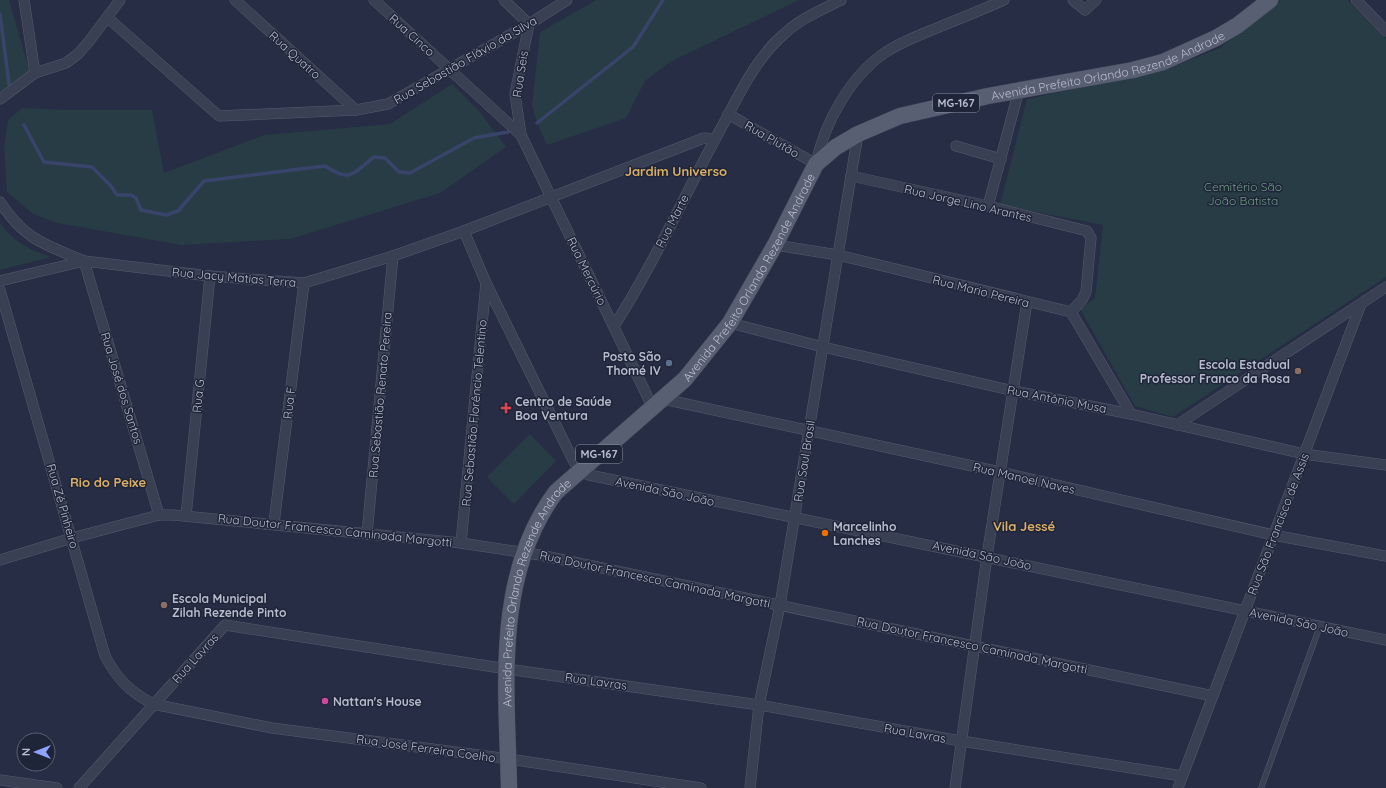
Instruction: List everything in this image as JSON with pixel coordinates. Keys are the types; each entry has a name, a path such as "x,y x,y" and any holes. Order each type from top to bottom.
{"main road":[{"name":"Avenida Prefeito Orlando Rezende Andrade","path":"509,788 507,669 510,611 523,553 545,506 556,492 579,470 685,379 730,323 776,245 816,164 836,147 858,134 900,116 1019,90 1133,70 1163,62 1216,38 1238,25 1270,0"}],"street":[{"path":"24,0 35,73"},
{"path":"0,98 35,73 66,63 78,54 108,18 120,0"},
{"name":"Rua Quatro","path":"234,0 356,110"},
{"name":"Rua Cinco","path":"374,0 521,135"},
{"path":"504,0 530,24"},
{"name":"Rua Sebastião Flávio da Silva","path":"108,18 219,116 356,110 388,104 449,68 530,24 567,0"},
{"name":"Rua Marte","path":"614,326 637,290 728,114 760,59 784,34 807,17 841,0"},
{"path":"816,164 820,142 842,99 863,72 885,52 908,40 1004,0"},
{"path":"1073,0 1084,10 1096,0"},
{"path":"1356,0 1386,31"},
{"name":"Rua Seis","path":"521,135 515,94 530,24"},
{"path":"988,206 1019,90"},
{"name":"Rua Plutão","path":"728,114 816,164"},
{"name":"Rua Saul Brasil","path":"750,788 759,705 780,605 858,134"},
{"name":"Rua Mercúrio","path":"521,135 614,326 658,403"},
{"name":"Rua Jacy Matias Terra","path":"0,281 84,261 210,276 304,283 393,256 464,231 704,138 715,139"},
{"path":"956,146 1001,159"},
{"name":"Rua Jorge Lino Arantes","path":"851,176 988,206 1084,230 1090,234 1091,238 1086,292 1082,300 1071,312"},
{"path":"0,202 22,230 37,241 84,261"},
{"path":"464,231 486,283 579,470"},
{"name":"Rua Mario Pereira","path":"776,245 838,255 1071,312"},
{"name":"Rua Sebastião Renato Pereira","path":"367,534 393,256"},
{"name":"Rua José dos Santos","path":"84,261 159,515"},
{"name":"Rua G","path":"186,516 210,276"},
{"name":"Rua F","path":"274,523 304,283"},
{"name":"Rua Sebastião Florêncio Telentino","path":"461,543 486,283"},
{"path":"1177,425 1386,287"},
{"name":"Rua Zé Pinheiro","path":"0,290 105,656 116,676 140,697 152,704"},
{"path":"954,788 987,556 1014,391 1026,302"},
{"name":"Rua São Francisco de Assis","path":"1178,788 1361,304"},
{"path":"1071,312 1131,414"},
{"name":"Rua Antônio Musa","path":"730,323 823,347 1014,391 1131,414 1304,454 1386,465"},
{"name":"Rua Manoel Naves","path":"658,403 809,431 1000,472 1273,535 1386,556"},
{"name":"Avenida São João","path":"579,470 589,476 987,556 1386,640"},
{"name":"Rua Doutor Francesco Caminada Margotti","path":"0,560 72,538 159,515 274,523 461,543 523,553 780,605 1213,696"},
{"name":"Rua Lavras","path":"79,788 152,704 225,624 507,669 759,705 961,741 1182,776"},
{"name":"Rua José Ferreira Coelho","path":"152,704 272,728 509,759 649,784 701,788"},
{"path":"0,780 57,788"}],"lane":[{"path":"1261,788 1320,626"}],"green space":[{"path":"0,0 9,0 30,72 0,92"},
{"path":"596,0 799,0 670,62 645,81 626,118 547,145 537,123 532,105 540,32"},
{"name":"Cemitério São João Batista","path":"1278,0 1347,0 1386,39 1386,277 1173,417 1135,406 1080,309 1095,298 1103,225 1000,205 1027,99 1165,70 1220,48"},
{"path":"452,84 480,112 506,147 440,193 290,239 181,245 57,223 33,214 7,192 4,149 8,120 22,108 67,110 152,110 164,173 264,135 390,124"},
{"path":"0,223 10,235 22,244 51,257 0,270"},
{"path":"530,434 556,461 514,504 487,477"}],"waterway":[{"path":"537,123 633,47 663,0"},
{"path":"0,14 9,84"},
{"path":"24,125 44,162 92,167 111,186 117,195 131,195 136,198 141,210 166,215 178,211 204,181 325,166 346,175 356,172 374,157 385,158 399,172 410,173 474,138 508,132"}],"place":[{"name":"Posto São Thomé IV","path":"669,363"},
{"name":"Escola Estadual Professor Franco da Rosa","path":"1298,371"},
{"name":"Centro de Saúde Boa Ventura","path":"506,408"},
{"name":"Marcelinho Lanches","path":"825,533"},
{"name":"Escola Municipal Zilah Rezende Pinto","path":"164,605"},
{"name":"Nattan's House","path":"325,701"}],"district":[{"name":"Jardim Universo","path":"676,171"},
{"name":"Rio do Peixe","path":"108,482"},
{"name":"Vila Jessé","path":"1024,526"}]}
